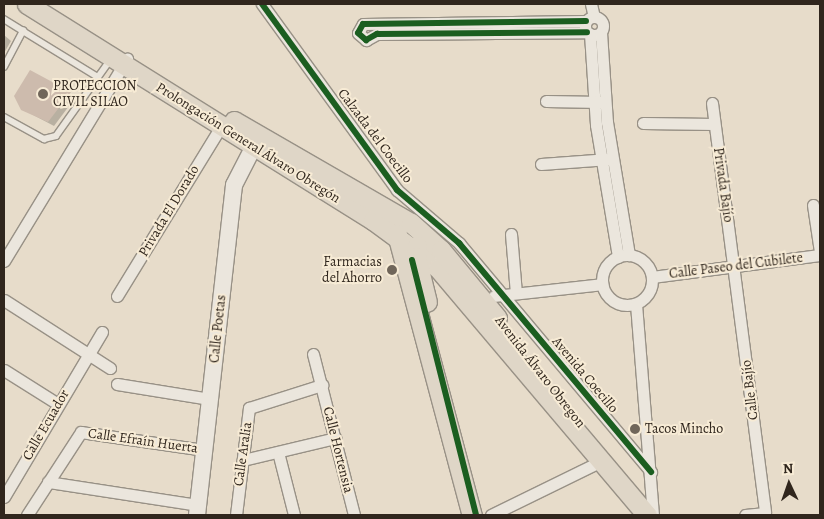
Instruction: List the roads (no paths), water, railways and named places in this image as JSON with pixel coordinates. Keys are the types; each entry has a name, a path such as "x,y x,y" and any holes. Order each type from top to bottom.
{"main road":[{"name":"Prolongación General Álvaro Obregón","path":"28,4 121,60 409,223 416,252"},
{"name":"Prolongación General Álvaro Obregón","path":"49,4 121,60 253,148 409,223"},
{"name":"Avenida Álvaro Obregon","path":"409,223 441,250 476,302 599,462 653,514"},
{"path":"409,223 472,515"},
{"name":"Avenida Álvaro Obregon","path":"416,252 476,302 653,514"},
{"path":"416,252 424,290 485,515"},
{"path":"424,290 445,276"}],"street":[{"name":"Calzada del Coecillo","path":"262,4 397,190 409,223 459,243 500,294"},
{"path":"591,4 600,102 624,256"},
{"path":"486,28 378,34 366,40 358,33 363,24 486,28 592,27"},
{"path":"4,260 121,60"},
{"path":"546,101 600,102"},
{"name":"Privada Bajío","path":"712,103 735,267"},
{"path":"643,123 714,124"},
{"name":"Privada El Dorado","path":"117,296 221,126"},
{"name":"Calle Poetas","path":"197,510 234,184 253,148"},
{"path":"541,164 608,160"},
{"path":"814,205 820,254"},
{"path":"511,234 516,293"},
{"name":"Calle Paseo del Cubilete","path":"652,277 820,254"},
{"path":"624,256 644,262 652,277 646,296 636,304 619,304 611,300 602,284 605,267 624,256"},
{"name":"Calle Bajío","path":"735,267 765,513 745,515"},
{"path":"476,302 500,294 602,284"},
{"name":"Avenida Coecillo","path":"500,294 651,472"},
{"path":"4,300 110,368"},
{"path":"636,304 653,514"},
{"name":"Calle Ecuador","path":"4,497 87,354 102,332"},
{"name":"Calle Hortensia","path":"313,354 354,515"},
{"path":"4,384 7,372 58,404"},
{"path":"117,384 210,399"},
{"name":"Calle Aralia","path":"236,515 249,408 322,385"},
{"name":"Calle Efraín Huerta","path":"48,482 81,432 205,450"},
{"path":"243,460 335,438"},
{"path":"278,452 294,515"},
{"path":"491,515 599,462"},
{"path":"27,515 48,482 197,510"}],"lane":[{"path":"4,19 98,77"},
{"path":"4,67 24,31"},
{"path":"4,117 44,139 56,136 98,77 121,60"}],"place":[{"name":"PROTECCION CIVIL SILAO","path":"43,94"},
{"name":"Farmacias del Ahorro","path":"392,270"},
{"name":"Tacos Mincho","path":"635,429"}]}
